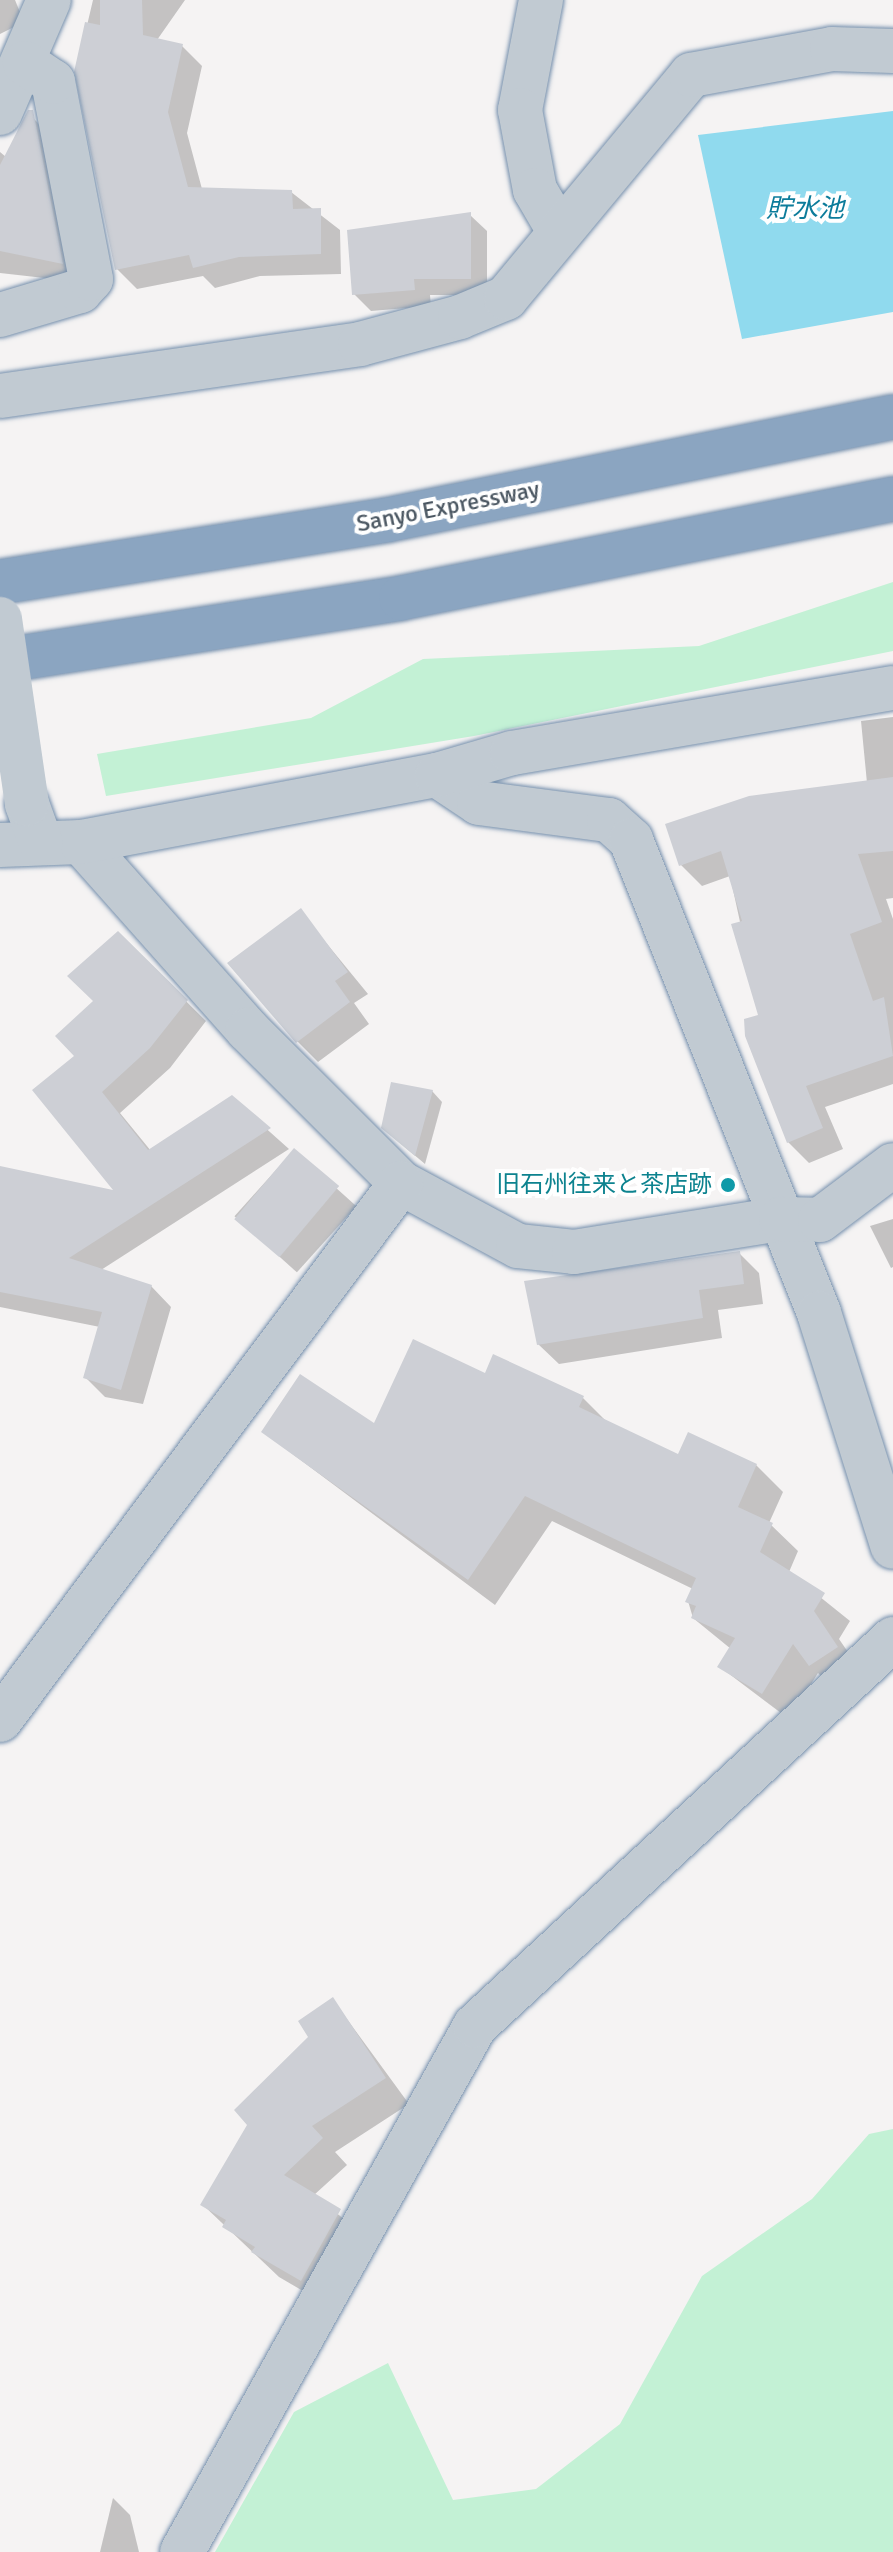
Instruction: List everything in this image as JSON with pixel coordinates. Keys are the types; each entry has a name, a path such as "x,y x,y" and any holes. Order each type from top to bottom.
{"highway":[{"name":"Sanyo Expressway","path":"0,582 387,520 893,417"},
{"path":"0,661 401,598 893,499"}],"street":[{"path":"0,113 25,63 49,0"},
{"path":"541,0 520,110 535,190 559,231"},
{"path":"0,396 360,344 460,317 506,298 691,75 832,49 893,51"},
{"path":"0,315 80,291 91,279 53,82 25,63"},
{"path":"0,619 37,834 248,1030 401,1183 518,1246 574,1252 781,1219 820,1220 893,1165"},
{"path":"37,834 437,775 512,753 893,688"},
{"path":"437,775 479,803 609,820 631,840 819,1313 893,1547"},
{"path":"0,1720 401,1183"},
{"path":"182,2552 475,2026 893,1639"}],"green space":[{"path":"893,582 893,651 474,736 106,796 97,754 311,718 423,659 699,646"},
{"path":"893,2129 893,2552 215,2552 294,2412 388,2363 453,2500 536,2489 620,2424 702,2276 812,2199 869,2134"}],"water":[{"name":"貯水池","path":"893,111 893,312 742,339 698,135"}],"building":[{"path":"100,0 142,0 143,35 183,44 168,112 188,187 292,190 293,209 321,208 321,254 239,257 193,268 189,255 115,270 74,72 85,22 100,25"},
{"path":"28,110 33,110 63,264 0,251 0,165"},
{"path":"471,212 471,279 414,279 415,290 352,295 347,230"},
{"path":"893,777 893,851 858,854 882,922 850,934 873,1001 884,997 893,1056 806,1086 823,1128 787,1143 745,1036 744,1019 758,1015 731,924 742,921 721,851 679,866 665,824 749,796"},
{"path":"301,908 348,972 335,981 350,1002 296,1043 227,963"},
{"path":"118,931 188,1000 150,1048 102,1092 148,1150 232,1095 271,1128 69,1258 152,1285 121,1390 83,1378 102,1312 0,1292 0,1166 113,1190 32,1090 74,1056 55,1036 93,1001 67,976"},
{"path":"391,1082 433,1090 415,1156 381,1128"},
{"path":"294,1148 339,1186 279,1257 234,1219"},
{"path":"740,1251 744,1284 699,1290 703,1318 537,1345 524,1281"},
{"path":"413,1339 485,1373 493,1354 584,1396 579,1407 678,1454 688,1432 757,1464 738,1507 773,1523 760,1552 825,1593 814,1611 838,1647 809,1666 793,1644 762,1694 717,1667 735,1638 691,1618 696,1606 685,1602 696,1578 525,1496 468,1580 261,1432 300,1374 374,1423"},
{"path":"333,1997 386,2078 312,2126 323,2138 284,2175 341,2209 301,2281 251,2252 255,2247 222,2227 226,2220 200,2205 247,2125 234,2110 308,2037 298,2021"}],"place":[{"name":"旧石州往来と茶店跡","path":"728,1185"}]}
